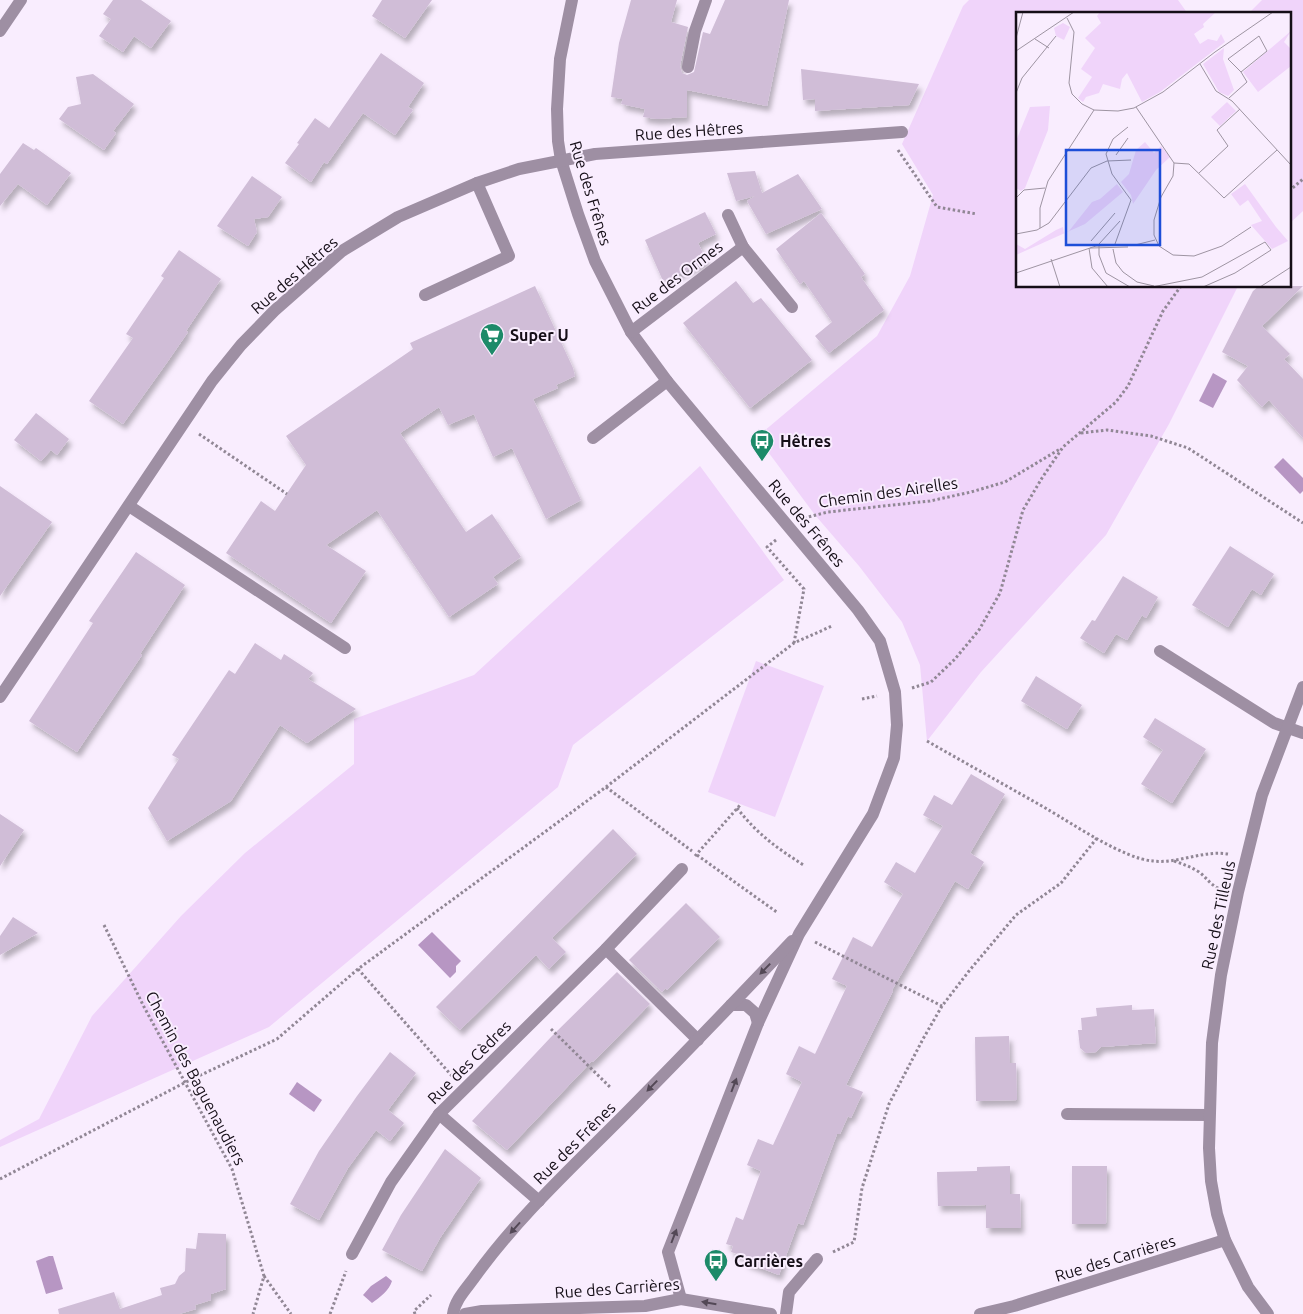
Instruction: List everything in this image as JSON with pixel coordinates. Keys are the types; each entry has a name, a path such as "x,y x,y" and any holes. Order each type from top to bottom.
{"street":[{"path":"0,31 22,0"},
{"name":"Rue des Frênes","path":"572,0 560,59 557,109 558,141 561,160 595,261 631,332 667,380 858,610 880,641 895,692 897,725 894,758 873,814 799,934 758,1023 668,1252 681,1299"},
{"path":"688,67 694,31 706,0"},
{"name":"Rue des Hêtres","path":"0,697 212,380 241,344 274,311 342,251 398,217 477,183 519,169 561,160 595,154 902,132"},
{"path":"425,295 509,256 477,183"},
{"name":"Rue des Ormes","path":"728,214 743,247 792,307"},
{"name":"Rue des Ormes","path":"631,332 743,247"},
{"path":"593,438 667,380"},
{"path":"129,506 345,648"},
{"path":"1160,651 1274,723 1303,733"},
{"name":"Rue des Tilleuls","path":"1268,1314 1248,1287 1225,1240 1217,1214 1211,1181 1209,1115 1213,1033 1221,975 1238,892 1262,794 1303,686"},
{"name":"Rue des Cèdres","path":"352,1254 391,1182 439,1114 606,949 682,869"},
{"name":"Rue des Frênes","path":"453,1314 459,1298 488,1258 539,1201 698,1040 799,934"},
{"path":"606,949 698,1040"},
{"path":"732,1005 746,1005 754,1013 758,1023"},
{"path":"439,1114 539,1201"},
{"path":"1067,1114 1209,1115"},
{"name":"Rue des Carrières","path":"980,1314 1015,1310 1225,1240"},
{"path":"786,1314 789,1292 817,1259"},
{"name":"Rue des Carrières","path":"464,1314 482,1311 645,1306 681,1299 771,1314"}],"path":[{"path":"887,133 937,206 977,214"},
{"path":"1290,190 1303,180"},
{"name":"Chemin des Airelles","path":"794,643 804,589 767,547 805,517 828,512 930,501 971,492 1005,482 1063,447 1116,402 1128,386 1163,311 1179,288"},
{"path":"184,423 287,494"},
{"path":"1079,433 1107,430 1151,436 1188,448 1303,523"},
{"name":"Chemin des Airelles","path":"895,692 931,682 955,659 979,630 1000,593 1023,510 1063,447"},
{"path":"0,1179 186,1082 277,1039 358,969 606,787 794,643 832,626"},
{"path":"927,741 1097,838 1137,858 1153,861 1171,860 1192,858 1211,853 1246,858"},
{"path":"682,869 741,804"},
{"path":"737,808 747,821 770,843 805,866"},
{"path":"817,1259 854,1242 862,1188 889,1104 942,1006 1016,915 1061,883 1097,838"},
{"path":"1171,860 1197,871 1215,888 1238,892"},
{"name":"Chemin des Baguenaudiers","path":"104,925 143,1005 232,1169 264,1276 291,1314"},
{"path":"799,934 942,1006"},
{"path":"358,969 464,1090"},
{"path":"538,1017 611,1088"},
{"path":"330,1314 352,1254"},
{"path":"253,1314 264,1276"},
{"path":"415,1314 414,1311 432,1295"}],"shaded area":[{"path":"969,0 1178,0 1187,12 1016,12 1016,288 1237,288 1169,424 1106,535 981,672 927,741 920,665 902,622 859,566 815,515 757,437 877,336 910,276 933,195 902,144 963,6"},
{"path":"1262,0 1303,0 1303,211 1290,223 1290,12 1250,12"},
{"path":"1213,373 1227,381 1213,408 1199,401"},
{"path":"1283,458 1303,478 1303,491 1300,494 1274,467"},
{"path":"700,466 784,580 573,745 558,787 269,1027 0,1147 0,1140 39,1119 92,1016 181,916 245,853 354,764 354,719 474,675"},
{"path":"756,661 824,686 775,817 708,792"},
{"path":"432,932 461,961 456,966 456,972 450,978 418,945"},
{"path":"297,1082 322,1100 314,1112 289,1094"},
{"path":"53,1256 63,1289 46,1294 36,1261"},
{"path":"386,1276 392,1281 391,1285 384,1294 372,1303 363,1295 371,1286"}],"building":[{"path":"113,0 141,0 171,21 151,48 134,36 123,52 99,36 111,19 103,14"},
{"path":"382,0 432,0 405,38 372,16"},
{"path":"631,0 677,0 671,22 688,27 680,66 682,73 687,75 694,72 703,32 710,34 725,0 789,0 767,106 687,90 687,117 657,119 643,117 645,109 621,104 623,99 611,97 619,43"},
{"path":"381,53 424,83 408,107 413,110 395,135 363,113 327,164 324,162 311,182 285,163 315,118 329,128"},
{"path":"801,69 919,84 909,105 815,111 815,99 803,100"},
{"path":"93,74 134,104 113,131 116,133 104,150 59,119 68,107 81,104 76,77"},
{"path":"23,143 34,150 36,148 71,173 47,205 18,184 0,206 0,174"},
{"path":"755,171 762,193 798,174 822,209 766,234 747,201 755,196 736,201 727,173"},
{"path":"252,176 282,197 268,217 254,219 257,232 248,246 217,226"},
{"path":"705,212 716,234 698,243 707,261 663,281 645,240"},
{"path":"821,213 865,274 861,277 884,310 829,353 815,336 832,322 804,281 800,284 776,249"},
{"path":"179,250 221,279 186,331 188,332 123,424 89,401 133,338 126,334 164,278 161,276"},
{"path":"736,281 753,303 761,298 812,360 750,408 683,323"},
{"path":"535,286 575,376 556,385 558,388 533,399 581,500 546,519 512,448 493,457 474,414 448,425 439,407 400,433 466,532 492,514 521,557 493,577 498,584 449,617 377,510 326,545 366,571 331,623 226,553 261,501 275,511 306,465 286,436 413,349 410,343"},
{"path":"1303,286 1262,326 1290,354 1284,359 1303,379 1303,438 1269,400 1262,407 1237,380 1248,366 1222,352 1253,291 1257,288"},
{"path":"36,413 69,439 57,455 51,450 41,461 14,440"},
{"path":"0,486 52,522 0,596"},
{"path":"1230,546 1274,574 1261,595 1252,589 1228,627 1192,605"},
{"path":"136,552 185,585 140,654 142,655 77,752 29,721 93,623 89,621"},
{"path":"1123,576 1158,597 1146,618 1142,615 1127,640 1116,634 1104,653 1080,638 1092,620 1095,621"},
{"path":"255,643 281,660 284,654 313,673 308,679 356,709 307,743 280,725 231,801 167,841 148,808 179,759 172,755 229,670 235,674"},
{"path":"1036,676 1082,705 1067,729 1021,701"},
{"path":"1155,718 1206,749 1172,803 1141,784 1163,750 1143,737"},
{"path":"971,774 1005,794 970,853 984,862 968,889 955,881 892,990 846,1085 863,1092 851,1118 848,1116 840,1134 837,1134 803,1225 798,1223 779,1275 745,1262 747,1257 731,1252 733,1246 726,1244 736,1217 743,1220 761,1171 747,1165 758,1139 773,1145 802,1082 786,1074 791,1063 799,1046 815,1054 847,986 832,979 853,937 872,947 903,894 884,882 896,862 915,873 943,826 923,815 934,795 952,805"},
{"path":"0,814 24,830 0,866"},
{"path":"613,829 637,854 552,938 566,952 549,969 536,955 460,1030 436,1007"},
{"path":"686,903 720,937 667,990 666,988 662,992 629,960"},
{"path":"13,917 38,933 0,955 0,936"},
{"path":"617,972 650,1004 592,1061 507,1150 472,1121 551,1037"},
{"path":"1132,1005 1132,1010 1154,1009 1156,1043 1101,1047 1096,1052 1086,1053 1080,1048 1078,1030 1082,1030 1081,1018 1097,1016 1096,1008"},
{"path":"1009,1036 1010,1063 1016,1063 1017,1100 976,1101 975,1037"},
{"path":"390,1052 416,1073 388,1110 404,1123 390,1141 376,1130 348,1168 319,1220 290,1204 319,1151"},
{"path":"445,1149 481,1178 440,1238 422,1271 382,1250 401,1215"},
{"path":"1010,1166 1010,1194 1020,1194 1021,1228 986,1228 986,1205 938,1206 937,1172 977,1171 977,1167"},
{"path":"1072,1166 1107,1166 1106,1224 1072,1224"},
{"path":"198,1233 226,1234 226,1289 211,1294 211,1300 195,1305 196,1309 179,1314 59,1314 58,1309 114,1292 120,1309 162,1295 160,1288 175,1284 179,1276 185,1271 186,1248 196,1249"}],"place":[{"name":"Super U","path":"492,356"},
{"name":"Hêtres","path":"762,462"},
{"name":"Carrières","path":"716,1282"}]}
